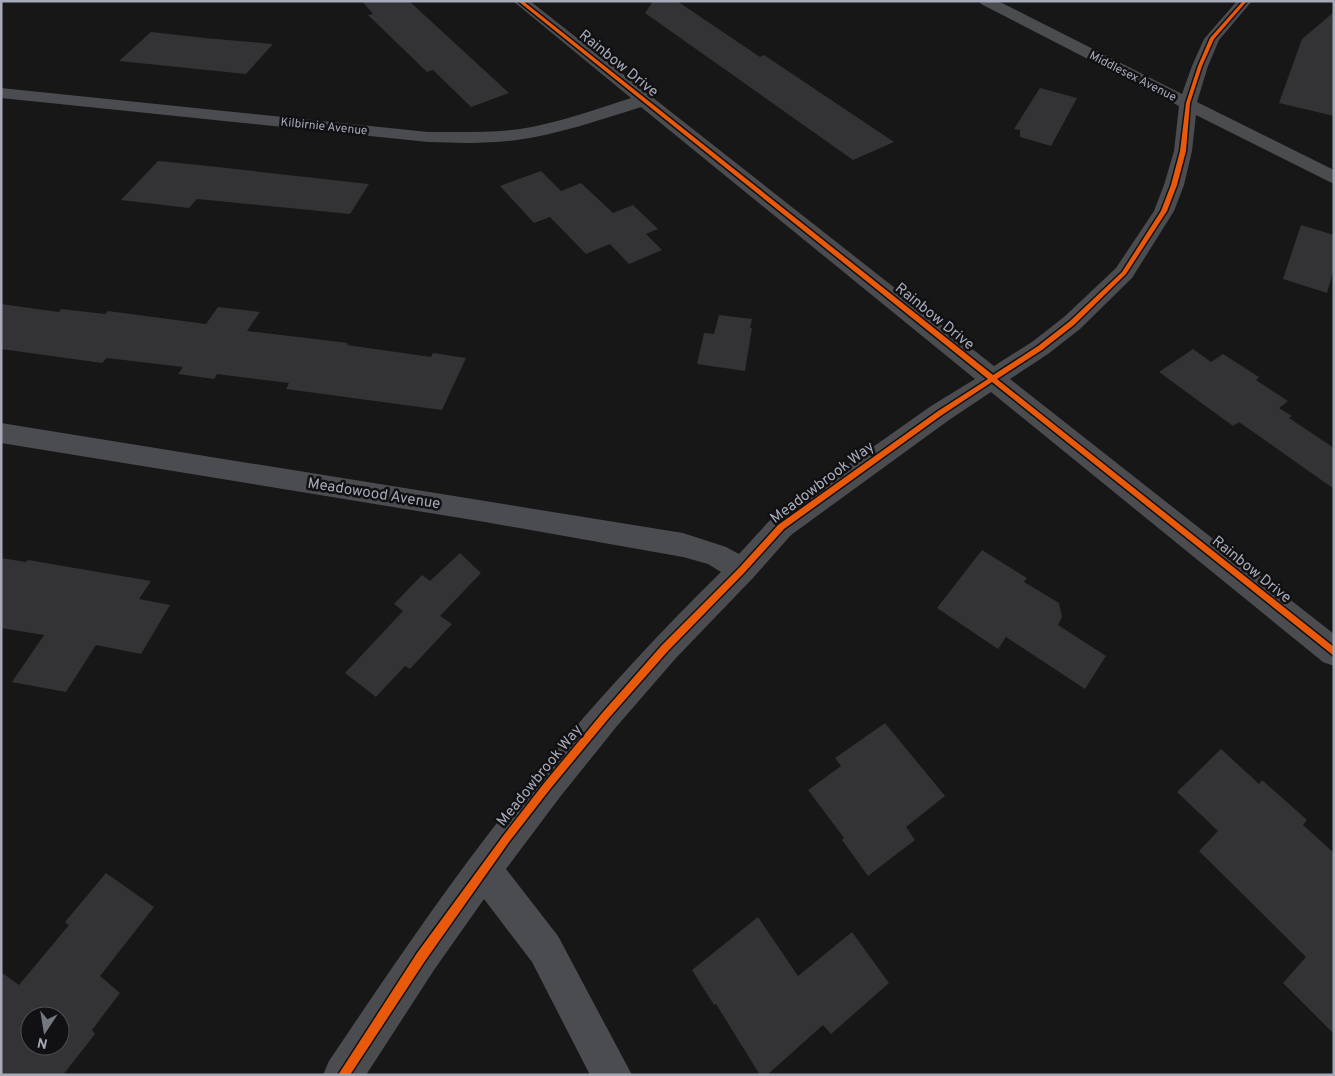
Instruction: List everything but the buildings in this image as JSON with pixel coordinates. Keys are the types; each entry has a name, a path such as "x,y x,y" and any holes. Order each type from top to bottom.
{"street":[{"name":"Rainbow Drive","path":"520,1 1334,652"},
{"name":"Middlesex Avenue","path":"986,1 1334,178"},
{"name":"Meadowbrook Way","path":"343,1075 420,957 548,784 665,648 742,570 781,527 940,413 1040,348 1072,323 1124,273 1155,227 1171,194 1182,151 1188,104 1193,84 1212,38 1245,1"},
{"name":"Kilbirnie Avenue","path":"1,93 428,137 468,138 501,136 562,126 643,100"},
{"name":"Meadowood Avenue","path":"1,434 484,511 683,545 716,555 742,570"},
{"path":"484,870 545,949 612,1075"}],"cycle path":[{"path":"520,1 1334,652"},
{"path":"343,1075 421,957 506,839 548,785 665,648 742,570 781,527 940,413 1040,348 1072,323 1124,273 1164,211 1174,185 1183,151 1188,103 1200,66 1212,39 1245,1"}]}
